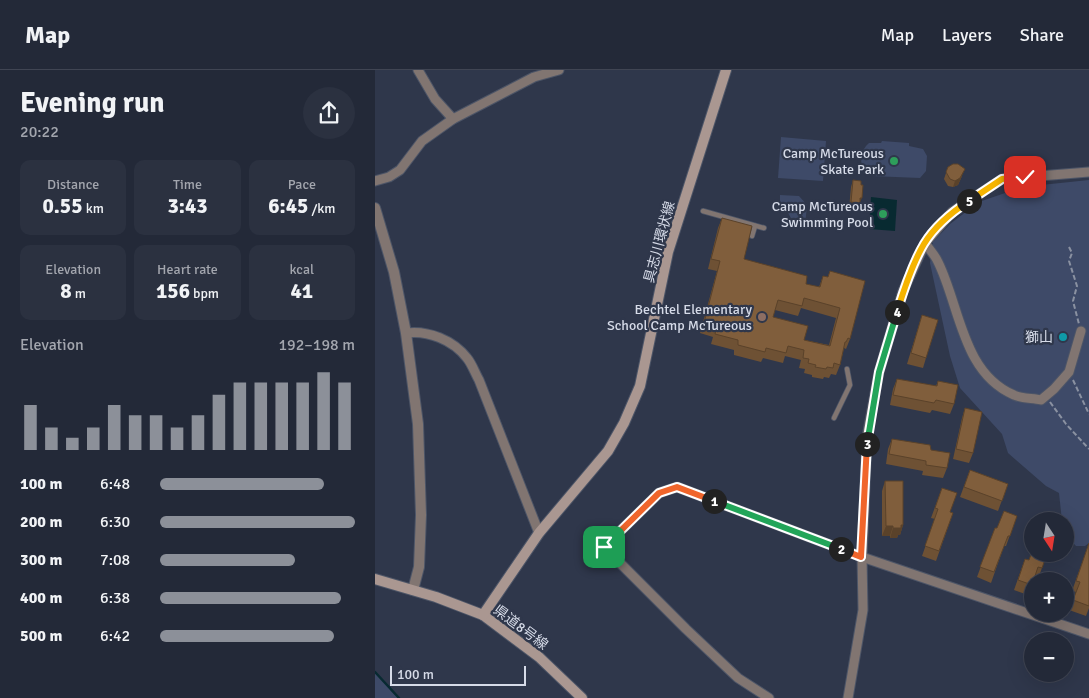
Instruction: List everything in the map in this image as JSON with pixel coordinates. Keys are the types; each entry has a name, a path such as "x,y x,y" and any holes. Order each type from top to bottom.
{"main road":[{"name":"具志川環状線","path":"483,615 539,533 608,451 624,423 640,386 668,252 725,70"},
{"name":"県道8号線","path":"375,579 413,590 483,615 539,657 582,698"}],"street":[{"path":"419,70 435,99 453,119"},
{"path":"375,181 389,177 400,170 422,141 453,119 534,73 559,70"},
{"path":"848,698 863,610 861,557 867,437 879,372 903,291 925,243 951,212 1002,179 1089,172"},
{"path":"375,208 394,272 406,333 418,424 421,515 419,567 413,590"},
{"path":"925,243 938,261 976,362 996,384 1015,396 1041,400 1069,372 1081,331"},
{"path":"406,333 432,334 450,344 467,358 479,380 539,533"},
{"path":"769,698 738,678 604,547 659,493 677,487 861,557 1089,634"}],"lane":[{"path":"703,211 764,228"},
{"path":"752,236 755,226"},
{"path":"834,418 850,385 847,369"}],"path":[{"path":"1069,248 1072,253 1069,260 1077,286 1073,301 1081,331"},
{"path":"1069,372 1089,414"},
{"path":"1045,396 1066,424 1089,449"}],"shaded area":[{"path":"781,137 826,141 823,181 778,178"},
{"name":"Camp McTureous Skate Park","path":"882,141 909,143 909,146 923,149 927,156 926,171 920,178 871,176 865,174 861,162 864,149 869,143 881,143"},
{"path":"1089,180 1089,543 1085,546 1076,546 1074,544 1074,512 1061,512 1059,493 1046,486 1008,453 1002,434 960,388 950,356 930,263 933,242 950,224 979,202 1022,187"},
{"path":"780,195 799,196 807,205 805,225 794,224 785,207 780,205"},
{"name":"Camp McTureous Swimming Pool","path":"871,197 897,200 895,231 869,229"},
{"path":"375,672 398,698 375,698"}],"building":[{"path":"958,164 965,169 960,178 955,181 950,179 946,172 948,167"},
{"path":"853,180 861,181 861,185 863,185 860,203 851,202"},
{"path":"722,218 752,226 744,259 807,276 806,284 820,287 823,276 828,277 830,271 865,281 850,339 848,338 845,342 840,365 834,363 833,368 827,367 826,369 815,367 816,365 808,363 809,359 803,358 804,350 788,346 786,353 766,348 765,352 738,345 738,340 715,334 717,326 704,323 720,261 711,259","holes":["804,298 840,308 830,346 804,340 808,326 773,317 778,300 802,306"]},
{"path":"922,315 938,320 926,358 911,353"},
{"path":"897,379 937,386 938,381 958,385 954,404 936,400 934,403 893,395"},
{"path":"965,408 982,412 973,453 956,449"},
{"path":"892,439 930,445 931,450 950,453 947,468 926,465 926,461 889,454"},
{"path":"970,470 1008,484 1002,501 964,487"},
{"path":"885,481 903,481 903,525 901,525 901,528 886,526"},
{"path":"942,488 957,493 950,512 953,513 939,551 925,546 938,509 935,508"},
{"path":"1004,511 1017,516 994,572 980,567 995,528 997,528"},
{"path":"1089,543 1089,606 1074,600 1080,582 1076,581"},
{"path":"1024,562 1044,562 1042,568 1038,567 1036,572 1024,572 1024,582 1018,580"}],"waterway":[{"path":"375,672 399,698"}],"place":[{"name":"Camp McTureous Skate Park","path":"894,161"},
{"name":"Camp McTureous Swimming Pool","path":"883,214"},
{"name":"Bechtel Elementary School Camp McTureous","path":"762,317"},
{"name":"獅山","path":"1063,337"}],"route":[{"path":"604,547 659,493 677,487 861,557 867,437 879,372 903,291 925,243 951,212 1002,179 1025,177"}]}
